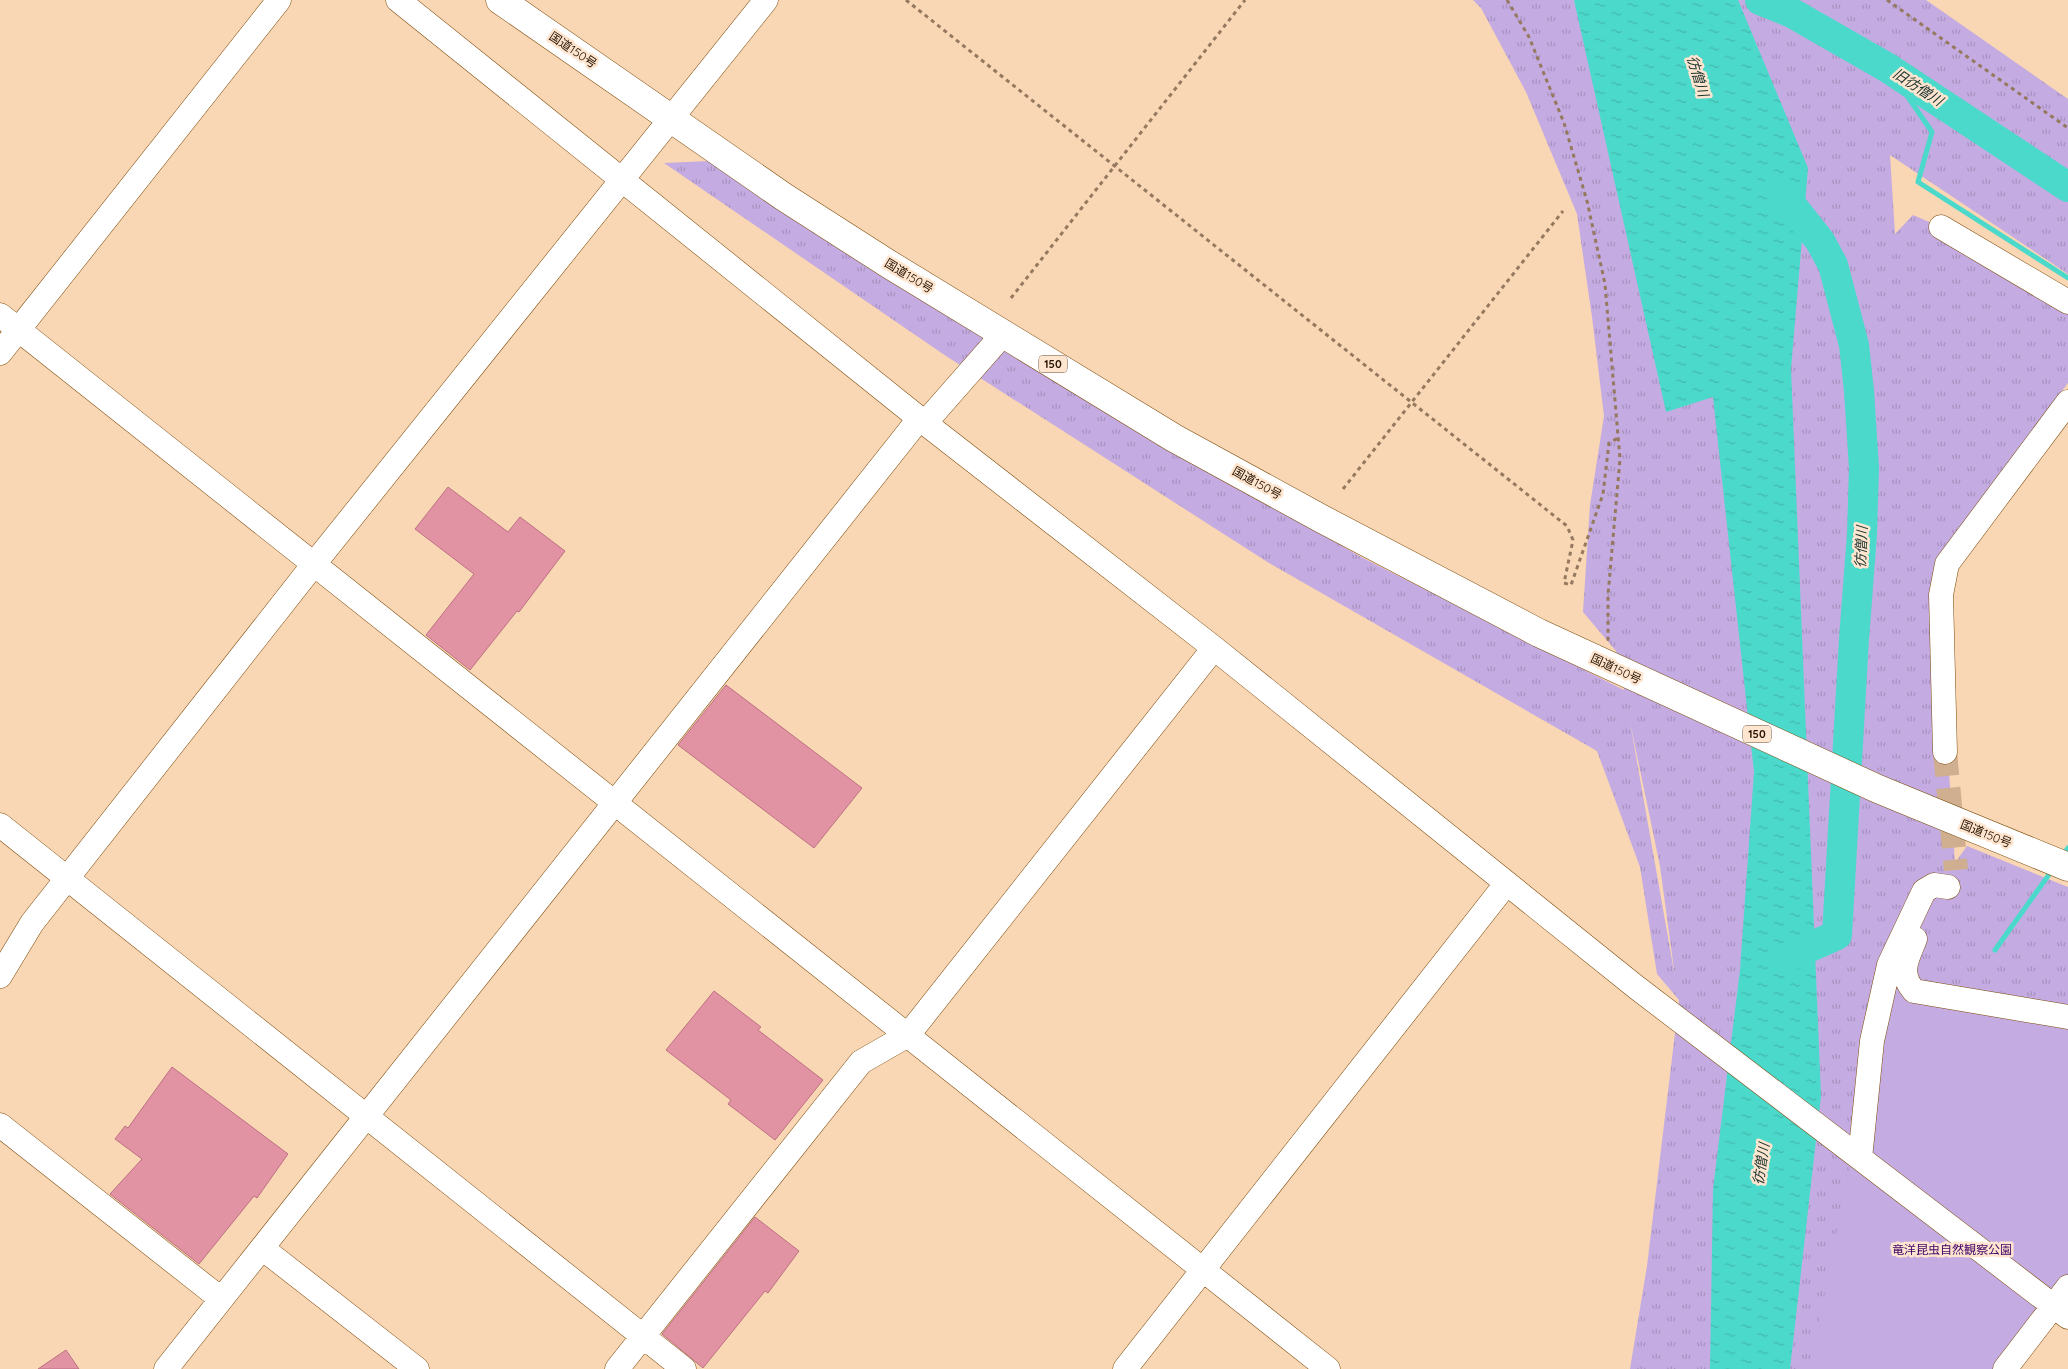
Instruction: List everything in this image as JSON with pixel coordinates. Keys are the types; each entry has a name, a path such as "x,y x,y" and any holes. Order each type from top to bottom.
{"highway":[{"name":"国道150号","path":"500,0 671,119 887,263 1159,429 1313,514 1539,633 1878,789 2068,867"}],"street":[{"path":"0,352 9,322 279,0"},
{"path":"398,0 922,421 1214,648 1669,1013 2061,1311"},
{"path":"0,976 32,923 314,564 621,178 671,119 766,0"},
{"path":"1941,227 2068,302"},
{"path":"9,322 1328,1369"},
{"path":"166,1369 615,802 922,421 1004,333"},
{"path":"1945,752 1942,595 1947,564 2068,402"},
{"path":"617,1369 861,1062 908,1036 1214,648"},
{"path":"0,825 684,1369"},
{"path":"1860,1158 1872,1041 1889,965 1924,891 1934,885 1952,879 1931,901 1908,954 1905,967 1905,981 1914,991 2068,1017"},
{"path":"1125,1369 1506,884"},
{"path":"0,1125 221,1299"},
{"path":"262,1248 417,1369"},
{"path":"2005,1369 2061,1311 2068,1287"}],"path":[{"path":"906,0 1567,526 1573,540 1564,583 1570,585 1602,494 1610,443 1618,438"},
{"path":"1011,298 1244,0"},
{"path":"1508,0 1529,37 1564,124 1587,201 1605,284 1620,459 1608,595 1608,666"},
{"path":"1887,0 2068,128"},
{"path":"1343,489 1563,211"}],"green space":[{"path":"1473,0 1926,0 2068,99 2068,274 1890,155 1895,234 1913,215 1941,227 2068,310 2068,383 1935,560 1955,863 1967,846 2068,887 2068,1013 1988,1369 1630,1369 1647,1266 1679,1000 1657,974 1640,867 1597,751 1269,563 946,356 664,163 710,161 1078,392 1361,557 1624,690 1616,651 1583,612 1590,505 1604,416 1577,214 1526,92 1481,8","holes":["1630,722 1660,866 1675,977"]},
{"name":"竜洋昆虫自然観察公園","path":"1885,982 2068,1024 2068,1290 2007,1369 1810,1369"}],"water":[{"path":"1574,0 1738,0 1808,168 1791,369 1821,1096 1790,1369 1710,1369 1713,1189 1740,970 1754,772 1713,397 1666,412"}],"building":[{"path":"448,487 508,532 520,517 565,551 519,612 517,611 470,670 426,635 474,574 415,529"},
{"path":"726,685 862,788 814,848 678,745"},
{"path":"714,991 761,1027 758,1030 823,1080 775,1140 728,1104 731,1100 666,1050"},
{"path":"172,1067 288,1154 257,1198 254,1196 199,1264 110,1194 142,1159 115,1139 125,1126 128,1128"},
{"path":"755,1217 799,1251 768,1293 765,1291 703,1368 662,1334"},
{"path":"66,1350 79,1369 38,1369"}],"waterway":[{"name":"旧彷僧川","path":"1760,0 1792,13 1888,68 2068,187"},
{"path":"1888,68 1932,132 1918,182 2068,278"},
{"name":"彷僧川","path":"1778,188 1820,241 1833,265 1854,345 1864,468 1862,534 1837,935 1783,959"},
{"path":"2062,856 2068,848"},
{"path":"1995,950 2053,869"}],"tunnel":[{"path":"1945,752 1956,870"}]}
